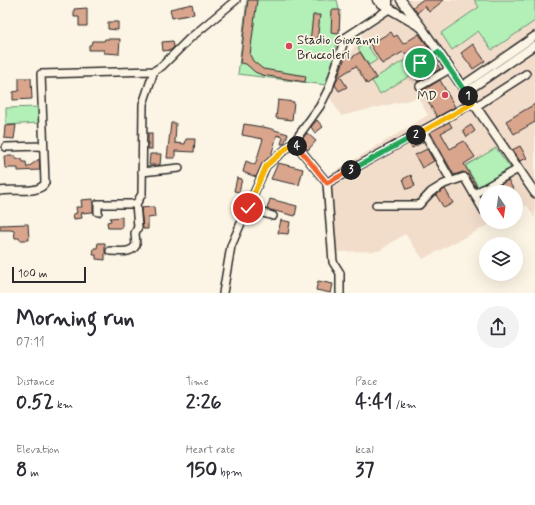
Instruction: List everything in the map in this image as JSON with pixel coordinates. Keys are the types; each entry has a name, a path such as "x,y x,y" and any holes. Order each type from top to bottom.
{"main road":[{"path":"377,0 389,6 422,28"},
{"path":"389,6 394,11 399,9 401,5 400,0"},
{"path":"400,0 422,28 533,189"}],"street":[{"path":"0,191 34,190 44,186 41,74 154,71 162,66 189,39 236,0"},
{"path":"224,293 231,246 266,166 294,142 325,97 345,38 389,6"},
{"path":"464,89 535,36"},
{"path":"464,89 535,45"},
{"path":"420,63 438,52"},
{"path":"420,86 450,69"},
{"path":"110,251 129,251 136,247 135,233 138,228 136,204 142,194 143,104 154,71"},
{"path":"327,183 474,105 526,74"},
{"path":"423,131 449,177"},
{"path":"294,142 327,183 333,262 339,269 340,273 340,293"},
{"path":"6,147 43,146"},
{"path":"142,172 179,168"},
{"path":"474,194 518,169"},
{"path":"376,206 420,205 431,192 444,184 464,177 479,202"},
{"path":"533,189 535,198"},
{"path":"98,212 98,204 136,204"},
{"path":"248,208 273,216"}],"shaded area":[{"path":"398,0 474,0 480,7 441,33 478,31 492,50 535,21 535,219 527,205 523,207 523,185 479,185 479,229 481,229 423,259 405,234 379,251 336,252 329,175 428,115 418,98 341,116 329,96 338,72 363,33 381,21"}],"green space":[{"name":"Stadio Giovanni Bruccoleri","path":"247,0 337,0 340,21 339,32 335,54 326,85 238,74"},
{"path":"474,0 535,0 535,21 492,50 478,31 452,50 441,33 479,7"},
{"path":"366,43 377,60 369,65 358,48"},
{"path":"405,60 413,74 380,94 372,81"},
{"path":"39,107 39,123 6,125 6,108"},
{"path":"496,148 512,170 487,185 479,185 479,187 465,166"}],"building":[{"path":"248,0 257,0 250,55 253,61 263,69 306,76 305,82 262,75 255,72 246,64 240,63"},
{"path":"422,0 444,0 429,12 425,6 417,13 413,7"},
{"path":"192,4 194,14 172,18 170,9"},
{"path":"87,8 87,26 79,26 79,17 74,17 74,9"},
{"path":"332,10 340,10 339,34 331,33"},
{"path":"313,15 320,15 317,43 310,42"},
{"path":"108,22 118,22 118,30 108,29"},
{"path":"391,32 394,37 397,35 403,44 419,34 431,51 422,56 417,48 406,55 403,52 382,64 370,44"},
{"path":"105,39 120,39 119,54 104,53 104,50 89,50 89,45 91,45 92,41 104,41"},
{"path":"173,41 174,47 171,50 163,51 162,42"},
{"path":"473,44 485,61 473,69 461,53"},
{"path":"347,52 351,58 360,52 376,78 367,84 356,66 340,76 347,87 339,91 335,85"},
{"path":"435,60 440,69 418,82 412,71"},
{"path":"19,78 31,78 32,99 13,100 13,92 19,91"},
{"path":"440,80 455,107 437,117 422,91"},
{"path":"278,100 294,102 292,120 276,118"},
{"path":"535,104 535,122 514,134 506,121"},
{"path":"317,120 323,127 315,133 311,127"},
{"path":"449,122 452,127 441,133 450,149 464,141 475,157 464,164 477,187 466,173 463,172 454,175 430,132"},
{"path":"171,123 176,123 175,143 185,144 186,139 195,139 194,152 175,151 175,158 167,158"},
{"path":"244,124 268,128 288,134 284,144 281,144 283,137 277,135 271,156 262,164 256,177 243,172 246,161 255,165 263,139 242,135"},
{"path":"16,125 14,139 4,138 5,126"},
{"path":"471,125 475,131 467,137 463,130"},
{"path":"148,133 152,133 152,149 148,149"},
{"path":"307,133 316,141 308,150 300,142"},
{"path":"421,137 423,142 412,148 409,144"},
{"path":"520,146 527,158 520,161 512,150"},
{"path":"427,149 434,161 422,168 415,155"},
{"path":"150,154 161,154 160,165 149,165"},
{"path":"4,156 15,156 15,159 22,159 23,162 26,162 27,168 39,159 40,170 18,171 18,168 5,168"},
{"path":"278,163 303,169 299,185 271,179"},
{"path":"411,175 415,186 407,189 403,179"},
{"path":"237,178 242,179 239,192 234,191"},
{"path":"508,180 511,185 500,185"},
{"path":"445,189 453,203 444,208 436,195"},
{"path":"93,199 93,212 81,213 82,218 74,219 73,214 77,213 76,207 82,207 81,200"},
{"path":"270,199 297,206 295,216 267,209"},
{"path":"154,207 155,217 148,218 148,229 143,229 141,208"},
{"path":"122,217 122,228 108,228 107,222 111,221 110,218"},
{"path":"281,220 290,222 288,234 278,233"},
{"path":"28,224 29,240 20,240 19,238 15,238 14,231 0,230 0,225"},
{"path":"98,243 105,243 105,260 96,259 96,255 93,255 94,248 97,248"},
{"path":"318,281 333,284 331,293 316,290"}],"place":[{"name":"Stadio Giovanni Bruccoleri","path":"289,46"},
{"name":"MD","path":"445,95"}],"route":[{"path":"248,208 266,166 294,142 327,183 473,103 438,52 420,63"}]}
